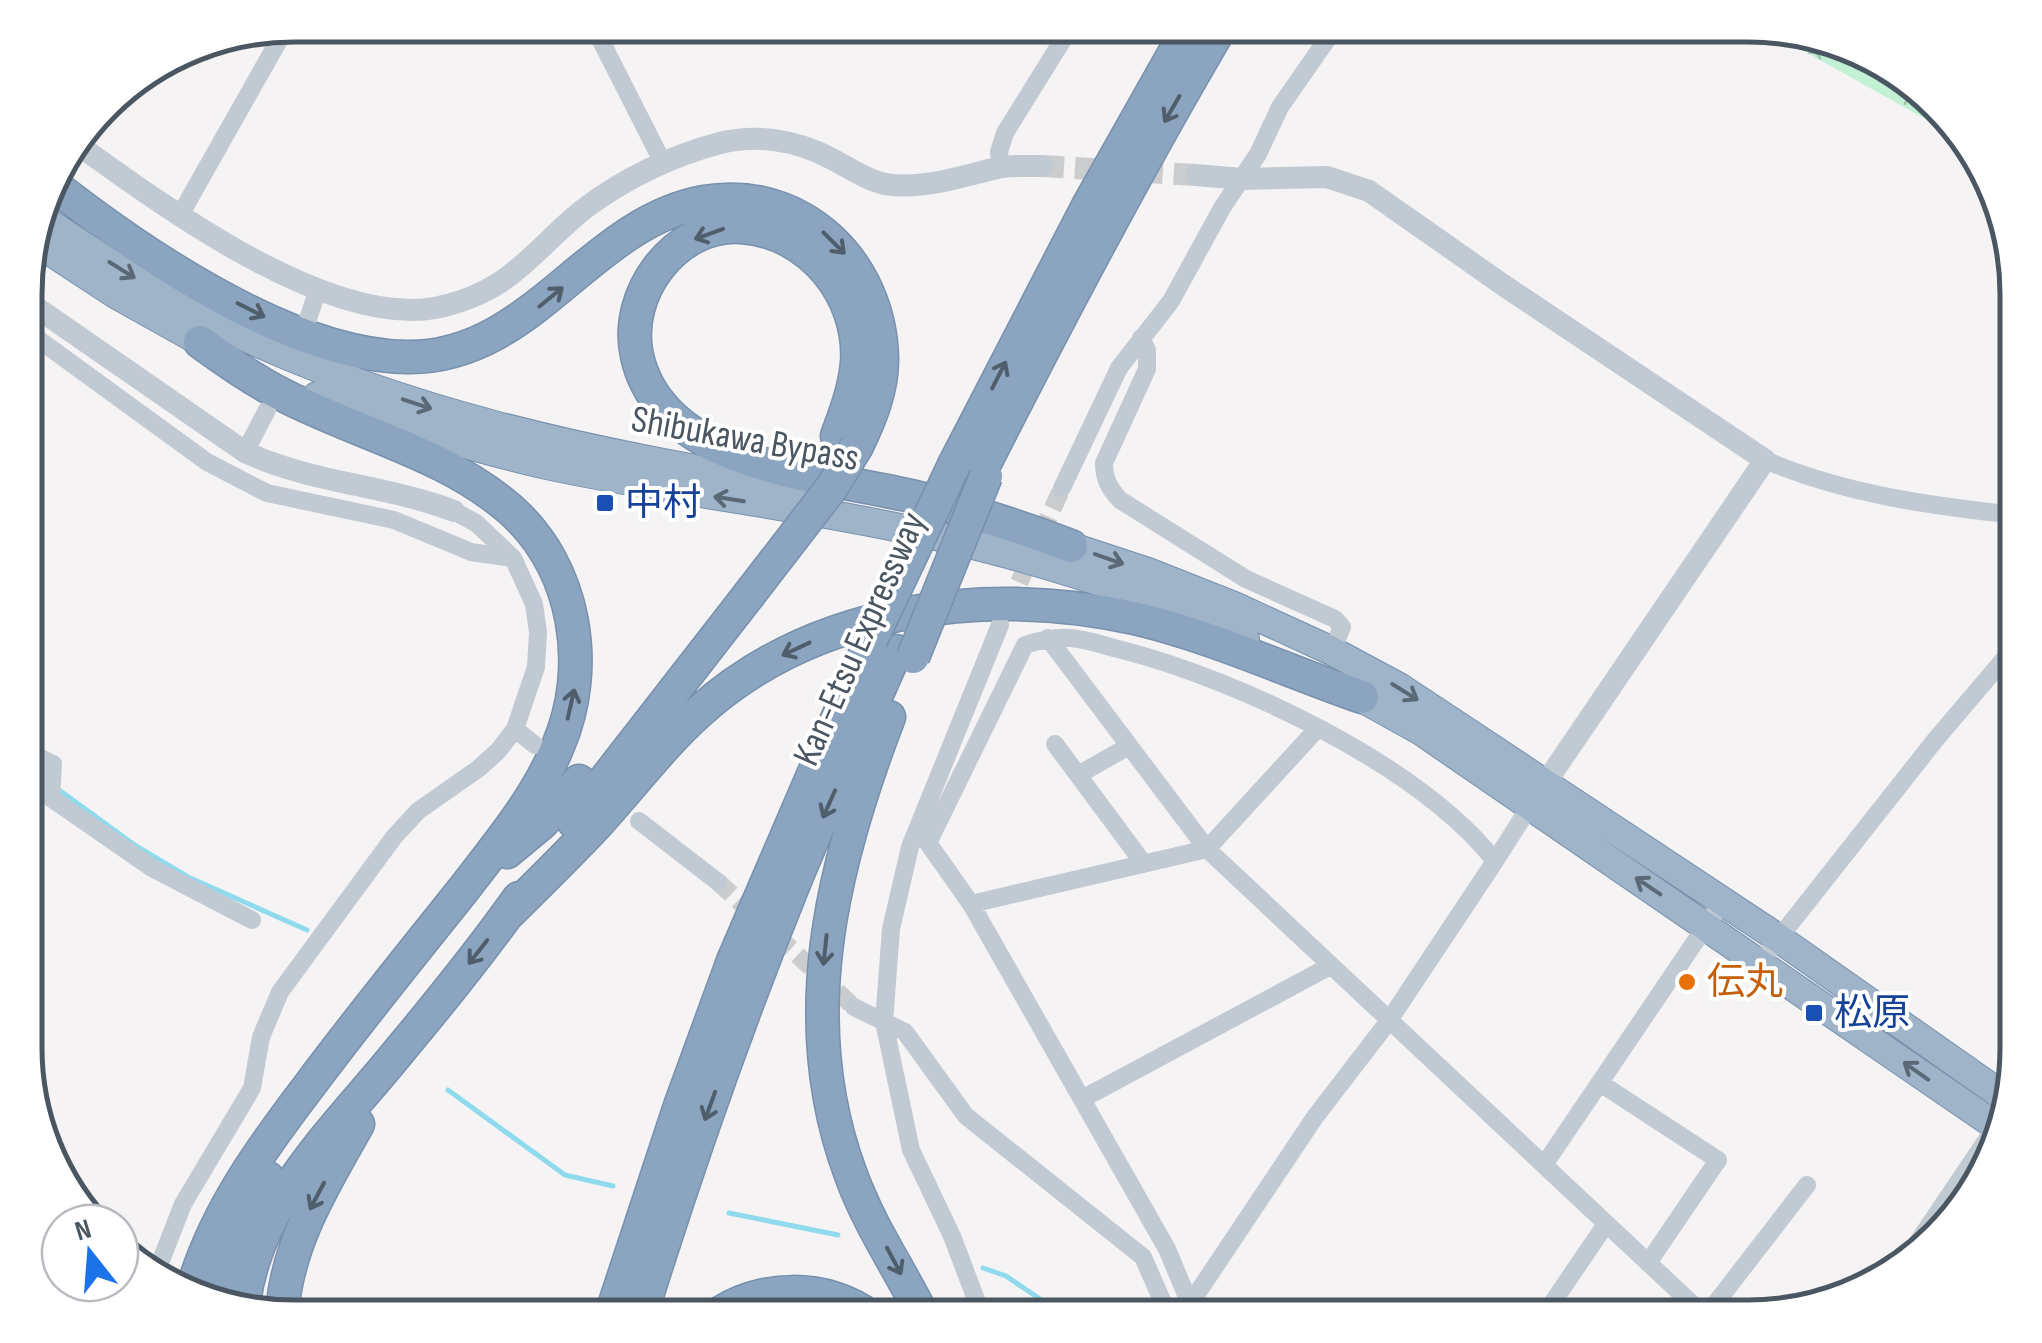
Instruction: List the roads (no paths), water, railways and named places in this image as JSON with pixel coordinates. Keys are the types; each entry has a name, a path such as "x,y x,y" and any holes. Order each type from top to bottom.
{"highway":[{"name":"Kan-Etsu Expressway","path":"646,1300 706,1116 796,880 893,649 974,471 1052,272 1180,42"},
{"name":"Kan-Etsu Expressway","path":"974,471 1010,413 1212,42"},
{"path":"65,192 161,260 307,337 347,350 412,357 469,347 496,336 553,296 612,245 666,214 699,203 730,199 764,202 794,212 832,240 862,276 880,332 882,363 874,405 810,482 741,589 507,915 317,1148 271,1218 255,1257 246,1295"},
{"name":"Shibukawa Bypass","path":"52,225 195,312 320,369 409,402 542,439 922,509 1071,546 1234,606 1399,687 1538,794"},
{"path":"847,441 856,334 840,288 812,255 790,241 764,232 726,228 704,233 661,264 639,300 634,326 636,354 656,400 696,436 753,460 1002,520 1071,546"},
{"name":"Shibukawa Bypass","path":"47,249 200,342 315,395 465,444 616,478 912,530 1046,565 1167,604 1284,657 1538,794"},
{"path":"195,1280 226,1204 359,1018 525,808 558,746 576,682 576,650 552,560 535,535 488,492 383,437 285,396 200,342"},
{"path":"472,878 522,841 562,803 741,589"},
{"path":"507,915 597,824 698,712 738,680 814,641 890,616 997,603 1090,610 1176,630 1362,698"},
{"name":"Kan-Etsu Expressway","path":"616,1300 733,962 893,649"},
{"path":"893,649 837,877 825,952 821,1038 830,1102 852,1178 915,1300"},
{"path":"1538,794 1778,938 1996,1091"},
{"path":"1538,794 1706,926 1989,1121"},
{"path":"601,1300 698,1040 733,962"},
{"path":"223,1290 250,1209 315,1108 359,1018"},
{"path":"284,1299 291,1256 308,1214 400,1050"},
{"path":"747,1300 774,1293 803,1292 839,1300"}],"street":[{"path":"1000,167 999,152 1005,133 1061,42"},
{"path":"1062,488 1119,368 1170,301 1222,208 1243,180 1280,107 1325,42"},
{"path":"180,217 277,43"},
{"path":"602,43 663,163"},
{"path":"87,151 180,217 318,290 361,304 412,310 469,298 520,267 609,192 663,163 720,143 754,138 796,144 888,185 917,185 1000,167 1042,166"},
{"path":"1196,175 1243,180 1327,177 1369,190 1506,288 1765,460 1848,490 1999,512"},
{"path":"306,322 318,290"},
{"path":"42,311 245,452 269,464 423,499 476,522 513,558 534,604 538,632 536,667 515,729 478,769 424,804 406,824 280,992 261,1037 252,1088 184,1204 161,1262"},
{"path":"1141,338 1148,350 1148,369 1104,462 1104,476 1112,492 1218,564 1335,619 1342,626 1332,651"},
{"path":"42,341 207,462 266,493 394,520 471,552 513,558"},
{"path":"245,452 267,410"},
{"path":"1196,1300 1315,1117 1388,1022 1765,460"},
{"path":"976,1300 952,1236 910,1150 884,1022 891,929 1000,625"},
{"path":"919,845 1025,645 1048,638 1074,638 1178,664 1318,728 1404,778 1474,835 1495,861"},
{"path":"1048,638 1207,849 1648,1264 1677,1300"},
{"path":"1760,962 1999,664"},
{"path":"971,904 1207,849 1318,728"},
{"path":"515,729 535,745"},
{"path":"1055,744 1144,864"},
{"path":"1078,774 1129,746"},
{"path":"42,759 53,764 50,798 152,868 252,920"},
{"path":"639,821 718,882"},
{"path":"919,845 971,904 1167,1249 1185,1300"},
{"path":"1544,1165 1722,902"},
{"path":"1082,1099 1330,966"},
{"path":"854,1007 904,1032 966,1116 1144,1257 1162,1300"},
{"path":"1600,1082 1718,1160 1648,1264"},
{"path":"1931,1221 1976,1156"},
{"path":"1718,1300 1806,1184"},
{"path":"1554,1300 1606,1224"}],"waterway":[{"path":"42,778 46,781"},
{"path":"55,787 136,846 188,877 307,930"},
{"path":"448,1090 565,1175 613,1186"},
{"path":"729,1213 838,1235"},
{"path":"983,1268 1006,1276 1041,1300"}],"tunnel":[{"path":"1042,166 1196,175"},
{"path":"1008,607 1062,488"},
{"path":"718,882 854,1007"}],"place":[{"name":"中村","path":"605,503"},
{"name":"伝丸","path":"1687,982"},
{"name":"松原","path":"1814,1013"}]}
